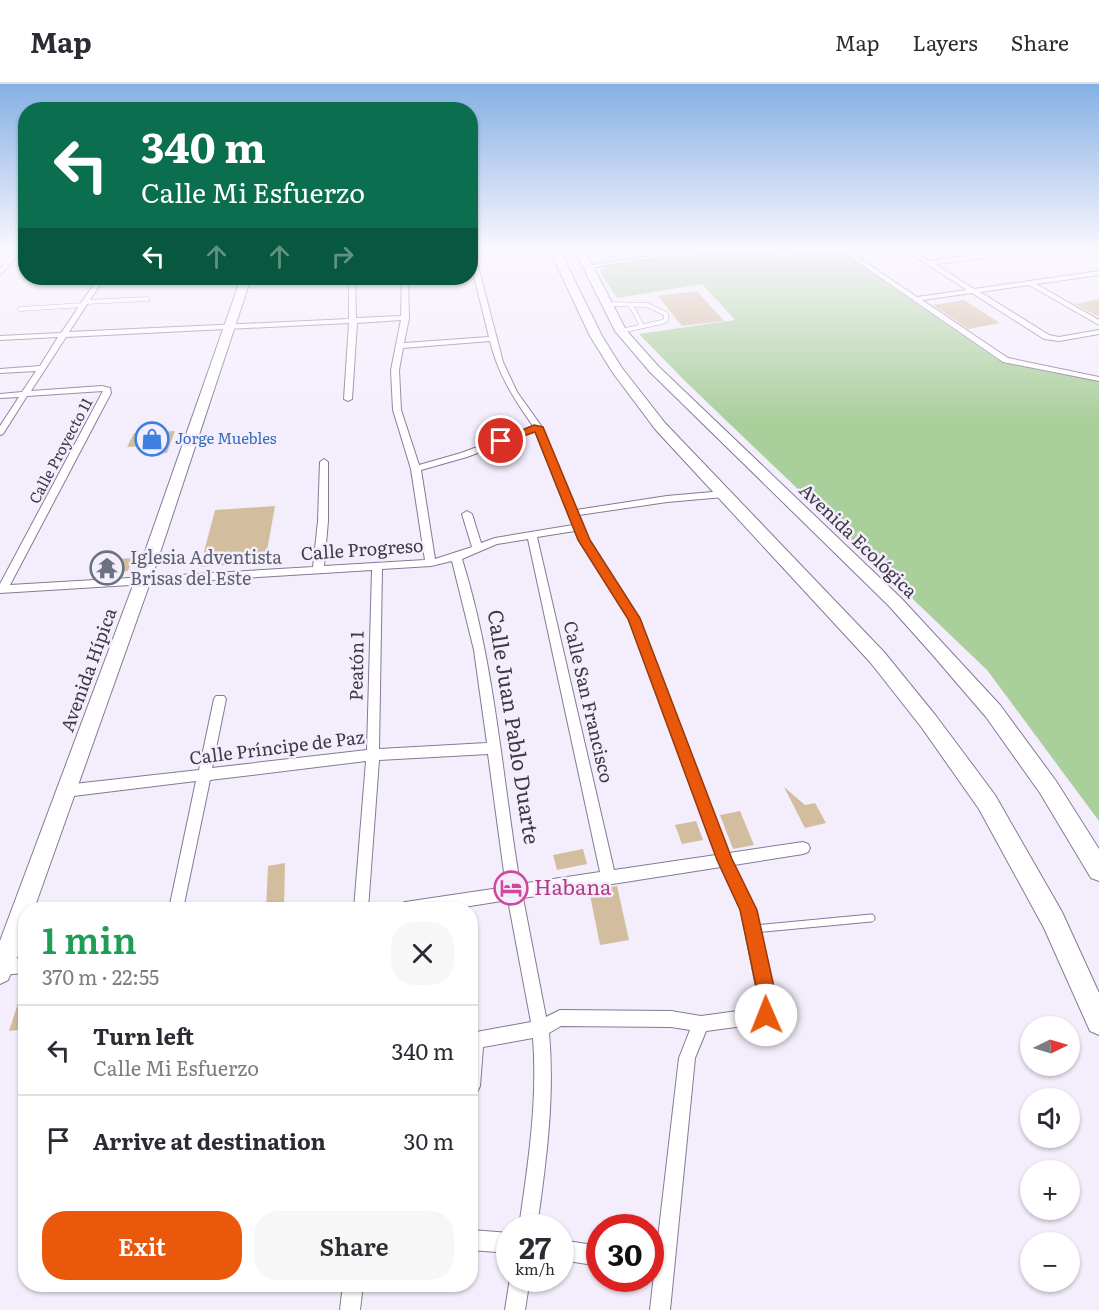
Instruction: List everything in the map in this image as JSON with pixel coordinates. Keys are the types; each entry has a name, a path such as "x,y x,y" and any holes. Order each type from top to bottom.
{"main road":[{"path":"581,308 617,370 660,426 877,657 929,722 987,802 1053,920 1099,1022"},
{"name":"Avenida Ecológica","path":"610,308 621,331 654,369 879,587 938,648 993,711 1048,787 1099,870"}],"street":[{"path":"0,432 81,308"},
{"name":"Avenida Hípica","path":"25,902 143,580 236,308"},
{"path":"348,399 353,308"},
{"path":"405,308 395,370 397,410 416,469 431,562"},
{"path":"478,1040 540,1029 560,1018 671,1019 701,1024 766,1015 769,1005 748,910 725,860 634,618 578,527 538,427 513,392 499,362 486,308"},
{"path":"930,308 1006,360 1062,369 1099,379"},
{"path":"1001,308 1047,337 1059,339 1099,332"},
{"path":"1073,308 1099,323"},
{"path":"0,338 405,318"},
{"path":"399,346 494,339"},
{"path":"0,371 42,368"},
{"name":"Calle Proyecto 11","path":"0,396 102,388 107,390 2,588"},
{"path":"0,418 10,417"},
{"path":"416,469 464,455 538,427"},
{"path":"318,570 323,521 324,462"},
{"path":"573,513 691,495 724,494"},
{"path":"467,514 477,548"},
{"name":"Calle Progreso","path":"2,588 431,562 456,556 495,541 578,527"},
{"name":"Calle San Francisco","path":"532,535 608,877"},
{"name":"Calle Juan Pablo Duarte","path":"456,556 483,659 493,748 514,892 540,1029 542,1084 537,1158 530,1214"},
{"name":"Peatón 1","path":"362,902 372,755 377,567"},
{"path":"178,902 220,699"},
{"name":"Calle Príncipe de Paz","path":"65,791 372,755 493,748"},
{"path":"450,902 802,848"},
{"name":"Avenida Hípica","path":"1,970 18,922"},
{"path":"1,970 18,967"},
{"path":"664,1217 687,1058 701,1024"},
{"path":"478,1241 496,1242"},
{"path":"350,1310 352,1292"},
{"path":"515,1310 518,1292"},
{"path":"659,1292 660,1310"}],"lane":[{"path":"20,309 30,308"},
{"path":"633,308 642,326"},
{"path":"621,331 666,320 666,314 659,308"},
{"path":"754,929 871,918"}],"green space":[{"path":"724,308 923,308 998,360 1033,364 1099,382 1099,821 987,670 687,383 639,334 735,320"}],"building":[{"path":"668,308 712,308 724,321 682,326"},
{"path":"938,308 977,308 1000,323 968,329"},
{"path":"1083,308 1099,308 1099,317"},
{"name":"Jorge Muebles","path":"175,431 167,453 144,455 148,446 127,447 134,433"},
{"path":"275,506 265,562 200,567 215,510"},
{"path":"133,558 128,571 111,572 116,559"},
{"path":"784,787 805,805 815,803 826,823 805,828"},
{"path":"740,811 754,845 733,849 720,815"},
{"path":"696,821 703,840 682,844 675,825"},
{"path":"583,849 587,864 557,870 553,855"},
{"path":"285,863 284,902 266,902 268,866"},
{"path":"617,886 629,940 600,945 589,890"},
{"path":"18,1003 18,1030 9,1031"}],"place":[{"name":"Jorge Muebles","path":"152,439"},
{"name":"Iglesia Adventista Brisas del Este","path":"107,568"},
{"name":"Habana","path":"511,888"}],"route":[{"path":"501,441 538,427 584,540 634,618 725,860 748,910 769,1005 766,1015"}]}
